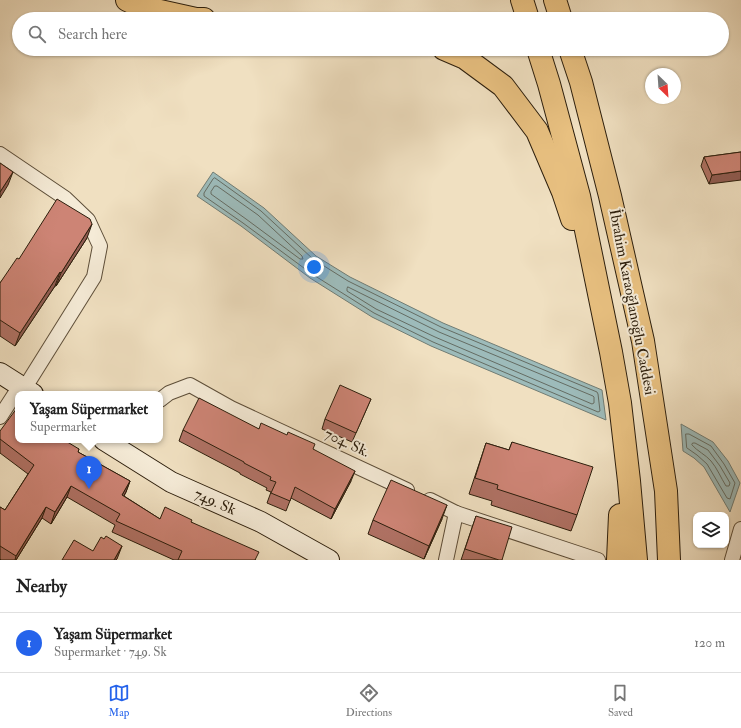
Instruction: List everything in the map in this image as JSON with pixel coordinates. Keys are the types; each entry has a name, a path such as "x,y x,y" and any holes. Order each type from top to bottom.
{"highway":[{"path":"127,0 142,6 169,12"},
{"path":"522,0 526,12"},
{"path":"555,0 559,12"},
{"path":"571,0 574,12"},
{"path":"460,56 503,86 537,131 562,192 602,310"},
{"name":"İbrahim Karaoğlanoğlu Caddesi","path":"540,56 579,196 620,403 636,560"},
{"name":"İbrahim Karaoğlanoğlu Caddesi","path":"572,56 581,82 610,196 643,341 666,491 669,560"},
{"path":"583,56 610,196"},
{"path":"618,560 621,504 629,481"}],"street":[{"path":"0,154 65,198 88,220 100,246 94,277 26,389 0,373"},
{"name":"704. Sk.","path":"163,398 169,393 190,385 232,408 456,513"},
{"path":"0,417 15,401"},
{"name":"749. Sk","path":"110,443 171,482 261,522 329,560"},
{"path":"446,560 456,513 598,560"},
{"path":"732,560 741,529"}],"water":[{"path":"213,172 264,208 316,256 350,277 443,323 602,390 606,420 431,346 372,317 310,278 241,226 197,196"},
{"path":"681,424 713,442 728,461 740,483 730,512 704,467 683,451"}],"building":[{"path":"741,152 741,171 712,175 704,157"},
{"path":"0,163 13,172 0,192"},
{"path":"57,199 90,219 92,224 20,333 0,320 0,283 17,258 19,259"},
{"path":"340,385 371,399 356,433 325,419"},
{"path":"199,398 259,429 261,423 287,435 288,432 315,444 313,449 355,471 335,509 295,487 290,501 271,493 276,482 270,480 271,477 183,430"},
{"path":"15,411 15,443 69,443 79,449 78,452 130,481 122,495 160,519 165,507 192,520 191,522 259,552 255,560 178,560 182,551 116,521 120,514 71,486 55,512 46,507 16,556 0,546 0,507 5,510 34,465 0,439 0,431"},
{"path":"512,442 593,467 577,515 497,489 498,485 475,478 486,443 509,450"},
{"path":"391,480 447,505 429,546 373,520"},
{"path":"476,516 512,527 502,560 465,549"},
{"path":"106,536 122,546 114,560 62,560 74,540 93,551 101,537 104,539"}],"place":[{"name":"Yaşam Süpermarket","path":"89,489"}]}
